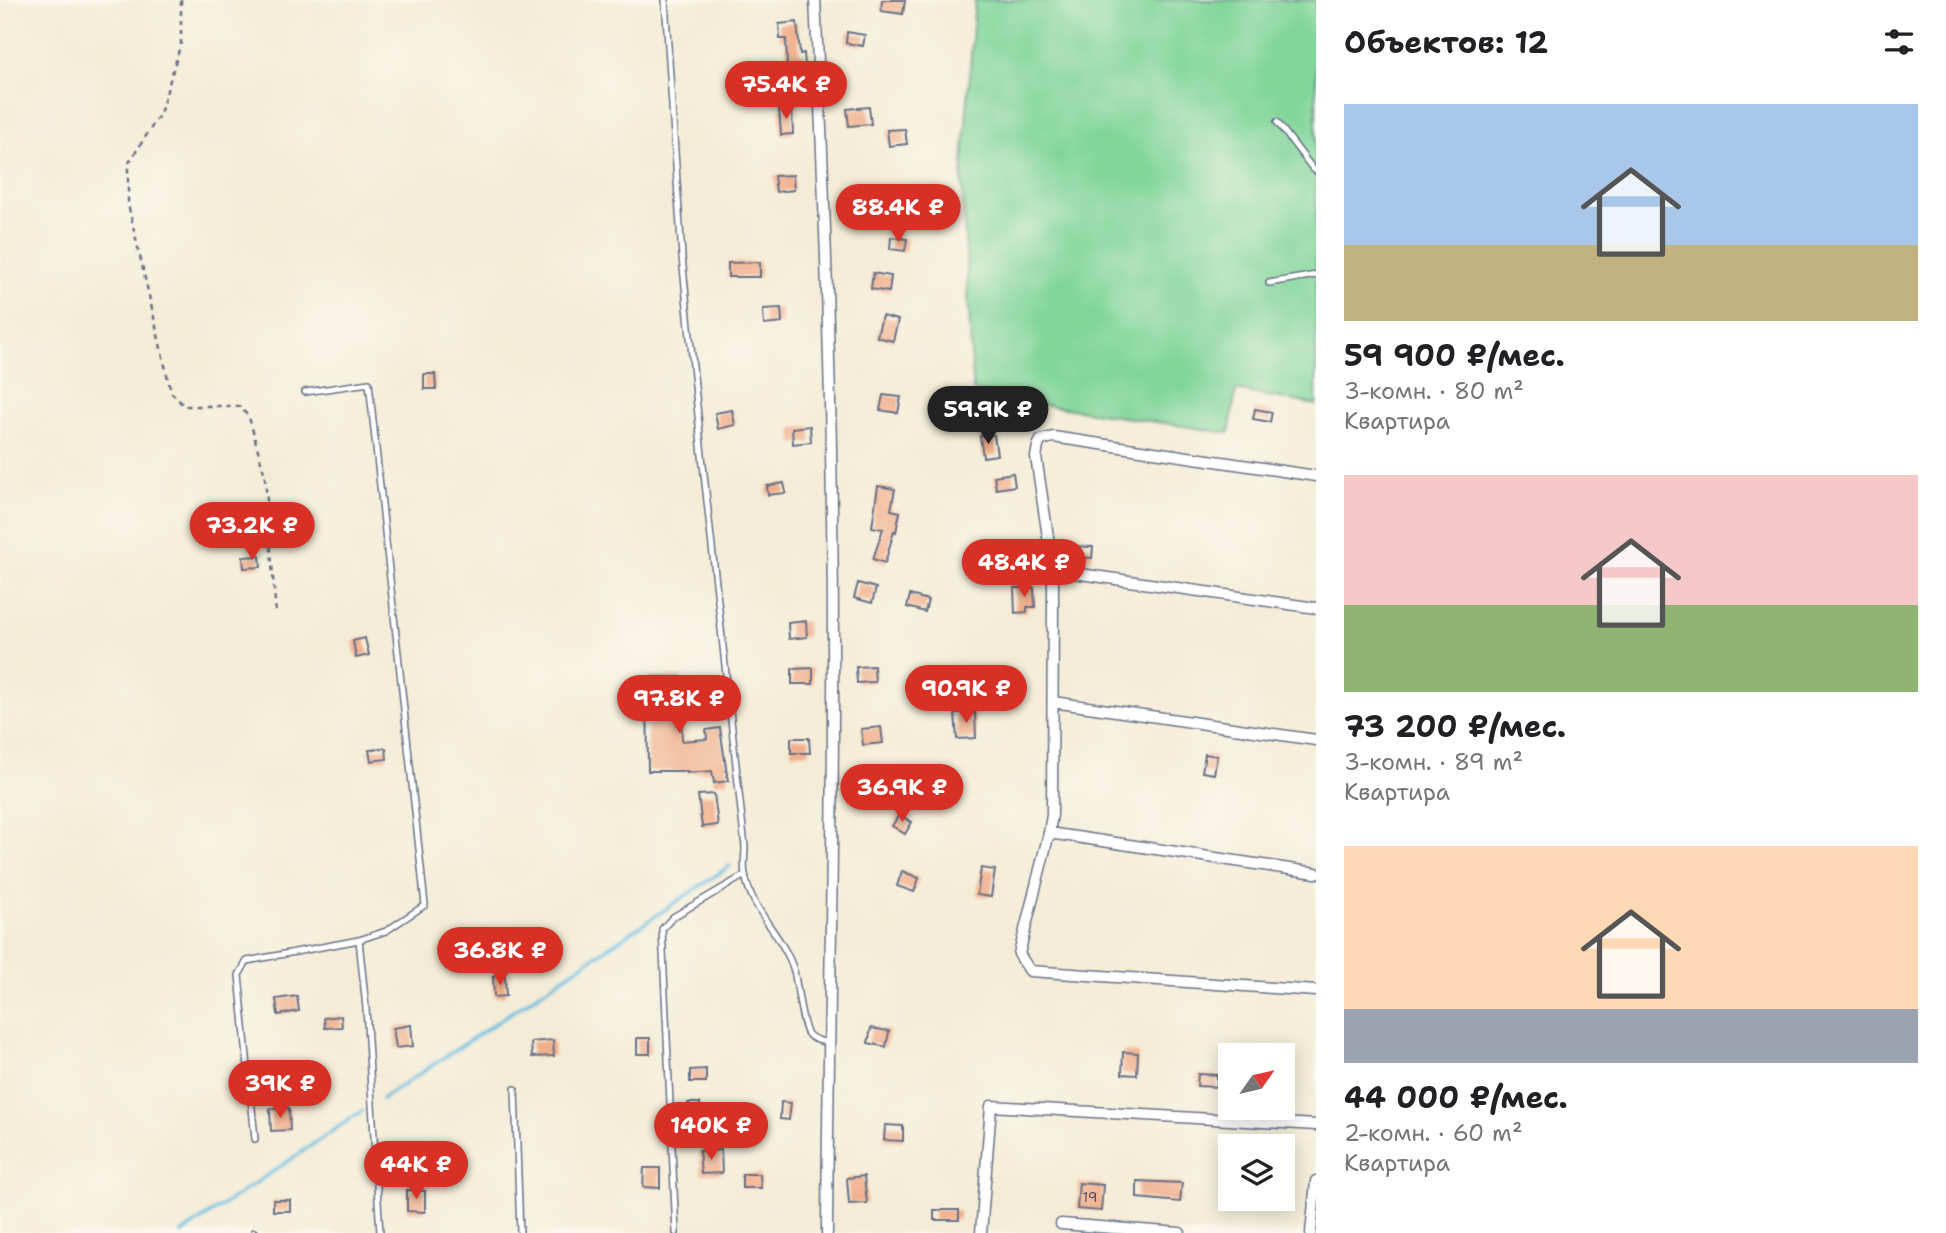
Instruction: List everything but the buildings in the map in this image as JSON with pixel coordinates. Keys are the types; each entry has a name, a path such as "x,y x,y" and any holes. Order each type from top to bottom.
{"street":[{"path":"815,0 824,164 832,560 827,1233"},
{"path":"1316,476 1053,437 1041,440 1036,457 1053,570 1052,814 1019,954 1030,971 1316,991"},
{"path":"1053,570 1316,608"},
{"path":"1053,702 1316,740"},
{"path":"1049,833 1316,873"},
{"path":"981,1233 991,1106 1316,1125"},
{"path":"1311,1233 1316,1181"},
{"path":"1061,1224 1180,1233"}],"lane":[{"path":"665,0 684,271 702,465 745,847 745,875 756,905 785,949 793,968 808,1035 828,1042"},
{"path":"1277,122 1316,171"},
{"path":"1269,283 1316,275"},
{"path":"255,1139 240,975 247,961 359,940 386,931 425,905 369,383 305,392"},
{"path":"676,1233 662,929 673,917 745,875"},
{"path":"359,940 366,1008 380,1233"},
{"path":"515,1089 520,1233"}],"path":[{"path":"181,0 181,43 160,114 128,164 128,204 171,392 184,406 239,406 249,417 265,476 276,614"}],"green space":[{"path":"975,0 1316,0 1316,405 1236,390 1229,433 1005,399 973,390 962,177"}],"waterway":[{"path":"382,1099 730,866"},
{"path":"182,1233 362,1111"}]}
